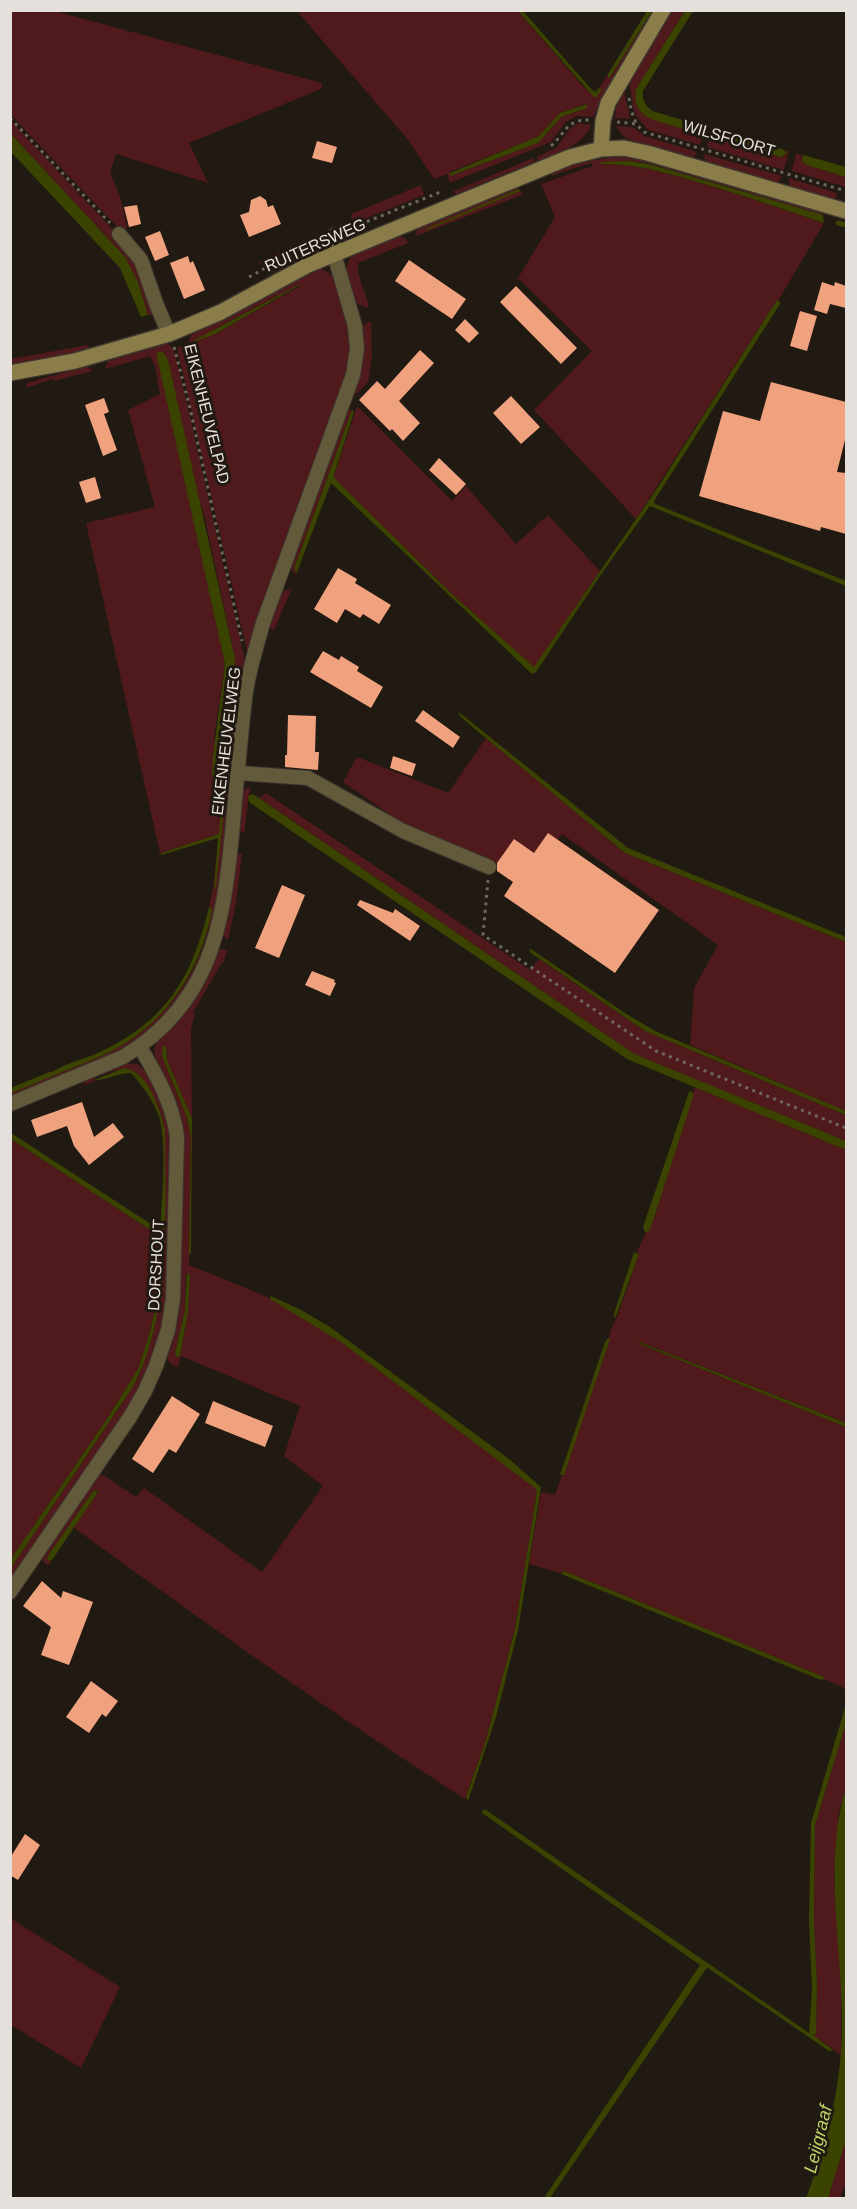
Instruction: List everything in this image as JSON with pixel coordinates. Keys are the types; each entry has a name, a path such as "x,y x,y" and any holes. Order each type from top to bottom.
{"street":[{"path":"663,10 608,104 603,121 602,148 624,148 647,153 846,211"},
{"name":"RUITERSWEG","path":"10,373 43,369 119,350 170,334 221,312 278,280 334,254 543,167 602,148"},
{"name":"EIKENHEUVELPAD","path":"119,234 141,260 157,306 170,334"},
{"name":"EIKENHEUVELWEG","path":"10,1104 140,1047 184,1004 209,957 220,923 227,878 245,697 252,661 262,623 353,375 357,349 355,326 334,254 334,235"},
{"name":"RUITERSWEG","path":"10,382 43,369"},
{"path":"238,773 308,778 403,831 489,867"},
{"name":"DORSHOUT","path":"10,1592 140,1400 156,1366 168,1330 172,1299 177,1136 168,1100 140,1047"}],"path":[{"path":"10,118 119,234"},
{"path":"542,150 553,146 568,126 577,120 603,121"},
{"name":"WILSFOORT","path":"603,121 636,123 644,132 650,134 846,191"},
{"name":"RUITERSWEG","path":"334,235 444,190"},
{"name":"EIKENHEUVELPAD","path":"170,334 178,357 245,652 252,661"},
{"path":"489,867 483,935 656,1051 846,1128"}],"shaded area":[{"path":"11,11 54,11 322,83 321,89 189,143 208,183 116,154 110,173 120,196 127,227 122,232 11,115"},
{"path":"297,11 518,11 595,97 608,74 607,76 610,77 652,11 656,11 606,91 593,117 576,116 565,123 551,142 450,183 447,174 434,179 409,141","holes":["585,104 587,108 561,117 538,143 450,176 450,172 539,136 560,113"]},
{"path":"518,11 523,11 592,90 596,92 599,88 602,89 597,97 594,97"},
{"path":"647,11 652,11 608,78 608,74"},
{"path":"671,11 685,11 636,89 637,107 705,127 700,145 648,130 633,108 629,79"},
{"path":"685,11 693,11 643,91 643,97 652,111 696,124 700,127 696,132 648,117 639,109 635,97 636,89"},
{"path":"623,86 630,118 628,119 615,118 617,101"},
{"path":"587,104 587,108 561,117 538,143 450,176 450,173 539,136 560,113"},
{"path":"11,121 118,235 132,254 155,315 147,315 138,282 125,257 11,134"},
{"path":"578,123 591,125 582,139 569,148 538,161 537,157 556,148 570,129"},
{"path":"616,126 633,127 645,136 697,152 693,159 636,142 623,136"},
{"path":"712,129 717,131 714,134 716,138 781,157 787,152 784,150 789,151 784,170 707,147"},
{"path":"720,130 784,150 787,153 781,157 715,138 714,133"},
{"path":"11,134 125,257 138,282 148,315 141,317 120,268 11,152"},
{"path":"796,153 803,156 802,161 807,165 846,177 846,187 792,171"},
{"path":"704,154 782,176 778,183 705,162"},
{"path":"803,155 846,167 846,177 807,165 802,161"},
{"path":"617,156 647,161 821,210 823,215 647,163 629,161 602,164 627,165 662,172 824,223 778,301 636,519 534,410 592,351 518,278 555,217 541,184 593,166 591,163 551,176 553,172 575,164"},
{"path":"533,158 534,162 456,194 452,192"},
{"path":"629,161 649,164 823,215 824,223 673,175 639,167 600,162"},
{"path":"789,178 837,193 835,200 789,187"},
{"path":"421,185 424,195 347,226 347,223 352,221 351,214"},
{"path":"516,187 524,194 416,236 418,227"},
{"path":"519,189 520,191 425,229"},
{"path":"327,231 328,234 262,265 259,263 274,254"},
{"path":"398,235 406,239 408,243 358,263 369,308 357,304 347,272 351,257 365,247"},
{"path":"327,243 326,248 271,273 267,271"},
{"path":"320,269 330,274 338,284 343,298 347,314 348,373 247,651 177,348 189,343 191,334 314,270","holes":["300,284 215,334 213,330"]},
{"path":"300,284 215,334 193,341"},
{"path":"777,300 780,304 654,501 655,504 846,581 846,586 650,506 536,672 532,674 331,483 297,572 295,571 352,410 354,412 334,475 335,479 452,594 534,667 656,490"},
{"path":"371,321 372,357 368,382 354,396 363,350 362,326"},
{"path":"167,343 174,350 246,665 221,881 213,926 203,959 188,987 169,1012 133,1043 107,1058 11,1098 11,1093 24,1087 24,1084 46,1075 48,1078 116,1048 157,1018 184,985 194,967 208,927 211,907 209,907 219,834 160,853 86,523 155,507 128,410 160,394 155,366 150,356 105,369 108,361","holes":["157,354 205,519 235,659 223,765 214,738 225,664"]},
{"path":"88,345 88,350 11,367 11,359"},
{"path":"158,352 163,352 168,360 235,659 225,734 222,782 215,782 212,776 225,664 157,357"},
{"path":"87,366 93,371 54,381 53,379 26,388 27,383"},
{"path":"357,406 452,501 466,486 516,544 548,515 600,571 534,668 452,594 335,479 334,476"},
{"path":"348,409 352,410 295,566 296,575 290,567"},
{"path":"292,588 274,630 268,627 281,592"},
{"path":"460,713 628,848 846,937 846,942 625,853 470,725 458,714"},
{"path":"486,738 625,853 846,942 846,1111 690,1045 694,988 718,945 562,834 531,876 405,825 343,782 357,757 448,793"},
{"path":"250,786 244,834 239,829 241,793"},
{"path":"266,793 530,970 539,959 645,1031 846,1115 846,1141 633,1053 259,798"},
{"path":"253,794 633,1053 846,1141 846,1150 627,1059 249,802 248,796"},
{"path":"222,796 225,798 214,889 218,838 161,855 161,853 219,834"},
{"path":"242,854 236,903 228,940 223,935 231,895 235,857"},
{"path":"209,907 212,909 208,929 193,968 171,1003 157,1018 115,1049 46,1077 57,1069 100,1052 123,1039 143,1026 159,1011 185,976"},
{"path":"220,949 227,950 224,962 192,1014 195,1012 191,1030 192,1119 167,1060 167,1049 162,1056 187,1117 191,1137 189,1265 270,1298 341,1342 537,1491 515,1629 486,1740 465,1799 267,1666 73,1527 98,1492 96,1490 49,1554 47,1559 52,1560 48,1566 39,1557 96,1474 105,1476 136,1497 144,1488 262,1572 323,1486 284,1456 300,1406 181,1356 178,1367 172,1365 166,1358 174,1330 176,1107 155,1057 154,1049 158,1039 201,991","holes":["186,1274 190,1275 188,1312 180,1356 175,1353 185,1310"]},
{"path":"531,949 655,1031 846,1111 846,1115 645,1031 531,953 529,950"},
{"path":"163,1046 166,1046 167,1060 192,1119 191,1254 189,1254 191,1137 187,1117 162,1056"},
{"path":"122,1063 137,1064 148,1073 160,1096 170,1131 170,1255 164,1329 141,1389 11,1585 11,1568 132,1388 139,1375 153,1333 160,1291 164,1238 165,1130 161,1114 137,1073 132,1070 121,1069 110,1072 84,1085 85,1079"},
{"path":"124,1068 140,1076 152,1092 165,1129 164,1262 154,1329 145,1360 132,1388 11,1568 11,1559 107,1419 138,1369 156,1305 160,1241 155,1233 11,1139 11,1133 160,1230 163,1141 157,1111 147,1093 131,1073 94,1080"},
{"path":"695,1087 846,1150 846,1423 640,1342 640,1344 846,1427 846,1689 824,1677 564,1571 560,1573 529,1564 541,1492 555,1495 639,1254 637,1252 656,1212"},
{"path":"691,1091 693,1097 656,1212 650,1230 645,1233 643,1227"},
{"path":"11,1139 155,1233 160,1241 156,1305 138,1369 107,1419 11,1559"},
{"path":"634,1252 639,1254 615,1319 614,1314"},
{"path":"187,1273 190,1275 188,1312 180,1356 177,1357 175,1353 185,1310"},
{"path":"271,1296 330,1327 509,1459 541,1487 518,1630 496,1717 468,1801 466,1797 486,1740 515,1629 537,1491 341,1342 270,1299"},
{"path":"610,1338 606,1351 564,1475 560,1475 605,1342"},
{"path":"639,1342 846,1423 846,1427 640,1344"},
{"path":"94,1490 98,1492 52,1560 49,1561 47,1559 49,1554"},
{"path":"564,1571 824,1677 824,1679 821,1680 561,1574"},
{"path":"846,1704 846,1723 815,1825 814,1921 817,1985 816,2034 813,2035 833,2050 829,2051 708,1968 706,1969 550,2198 544,2198 700,1965 482,1813 483,1810 809,2033 812,1989 809,1920 811,1823"},
{"path":"846,1723 846,1787 839,1812 834,1878 841,1975 841,2055 813,2035 816,2033 817,1985 814,1921 815,1825"},
{"path":"846,1787 846,2140 828,2198 806,2198 827,2135 839,2068 842,2024 835,1875 839,1816"},
{"path":"10,1918 120,1987 81,2068 11,2025"},
{"path":"846,2140 846,2181 840,2198 828,2198"}],"building":[{"path":"317,141 337,147 332,163 312,158"},
{"path":"260,196 266,200 268,207 273,205 281,224 249,237 240,215 249,212 251,200"},
{"path":"137,205 141,224 129,227 124,207"},
{"path":"160,231 169,255 155,261 145,237"},
{"path":"188,256 190,263 193,261 205,290 184,299 170,263"},
{"path":"409,260 466,299 452,319 395,281"},
{"path":"822,282 834,286 835,282 846,286 846,308 830,304 827,314 814,310"},
{"path":"516,286 577,348 561,364 500,302"},
{"path":"800,311 817,316 807,351 790,346"},
{"path":"465,319 479,333 469,343 455,330"},
{"path":"420,350 434,363 399,401 420,423 403,441 359,400 377,381 385,389"},
{"path":"771,382 846,402 846,436 837,472 846,473 846,534 821,527 820,531 699,496 723,411 760,421"},
{"path":"511,396 540,427 521,444 493,413"},
{"path":"104,398 109,412 104,414 117,450 103,456 85,405"},
{"path":"439,458 466,484 456,495 429,470"},
{"path":"95,477 101,498 86,503 79,482"},
{"path":"338,568 357,579 355,583 391,605 379,624 363,614 360,618 345,609 337,623 314,609"},
{"path":"323,651 339,660 341,656 359,667 357,671 383,687 371,708 310,672"},
{"path":"423,710 460,737 453,748 415,721"},
{"path":"288,715 316,716 315,752 319,752 318,770 285,767"},
{"path":"393,756 416,764 412,776 390,768"},
{"path":"548,833 659,910 615,973 504,896 513,882 497,871 497,863 514,839 534,853"},
{"path":"282,885 305,895 279,958 255,948"},
{"path":"360,900 393,913 395,909 420,926 410,941 357,905"},
{"path":"312,971 335,980 336,983 330,996 305,985"},
{"path":"82,1102 94,1137 113,1123 124,1137 89,1165 74,1146 67,1126 37,1137 31,1120"},
{"path":"172,1396 200,1414 176,1453 169,1449 153,1473 132,1459"},
{"path":"213,1401 273,1426 265,1447 205,1423"},
{"path":"42,1581 61,1598 63,1591 93,1602 69,1665 41,1655 51,1627 23,1606"},
{"path":"91,1681 118,1701 106,1717 102,1714 89,1733 66,1717"},
{"path":"25,1834 40,1845 18,1880 10,1875 10,1858"}],"waterway":[{"path":"838,223 846,225"},
{"path":"10,1091 51,1074"}],"water label":[{"name":"Leijgraaf","path":"818,2139"}]}
